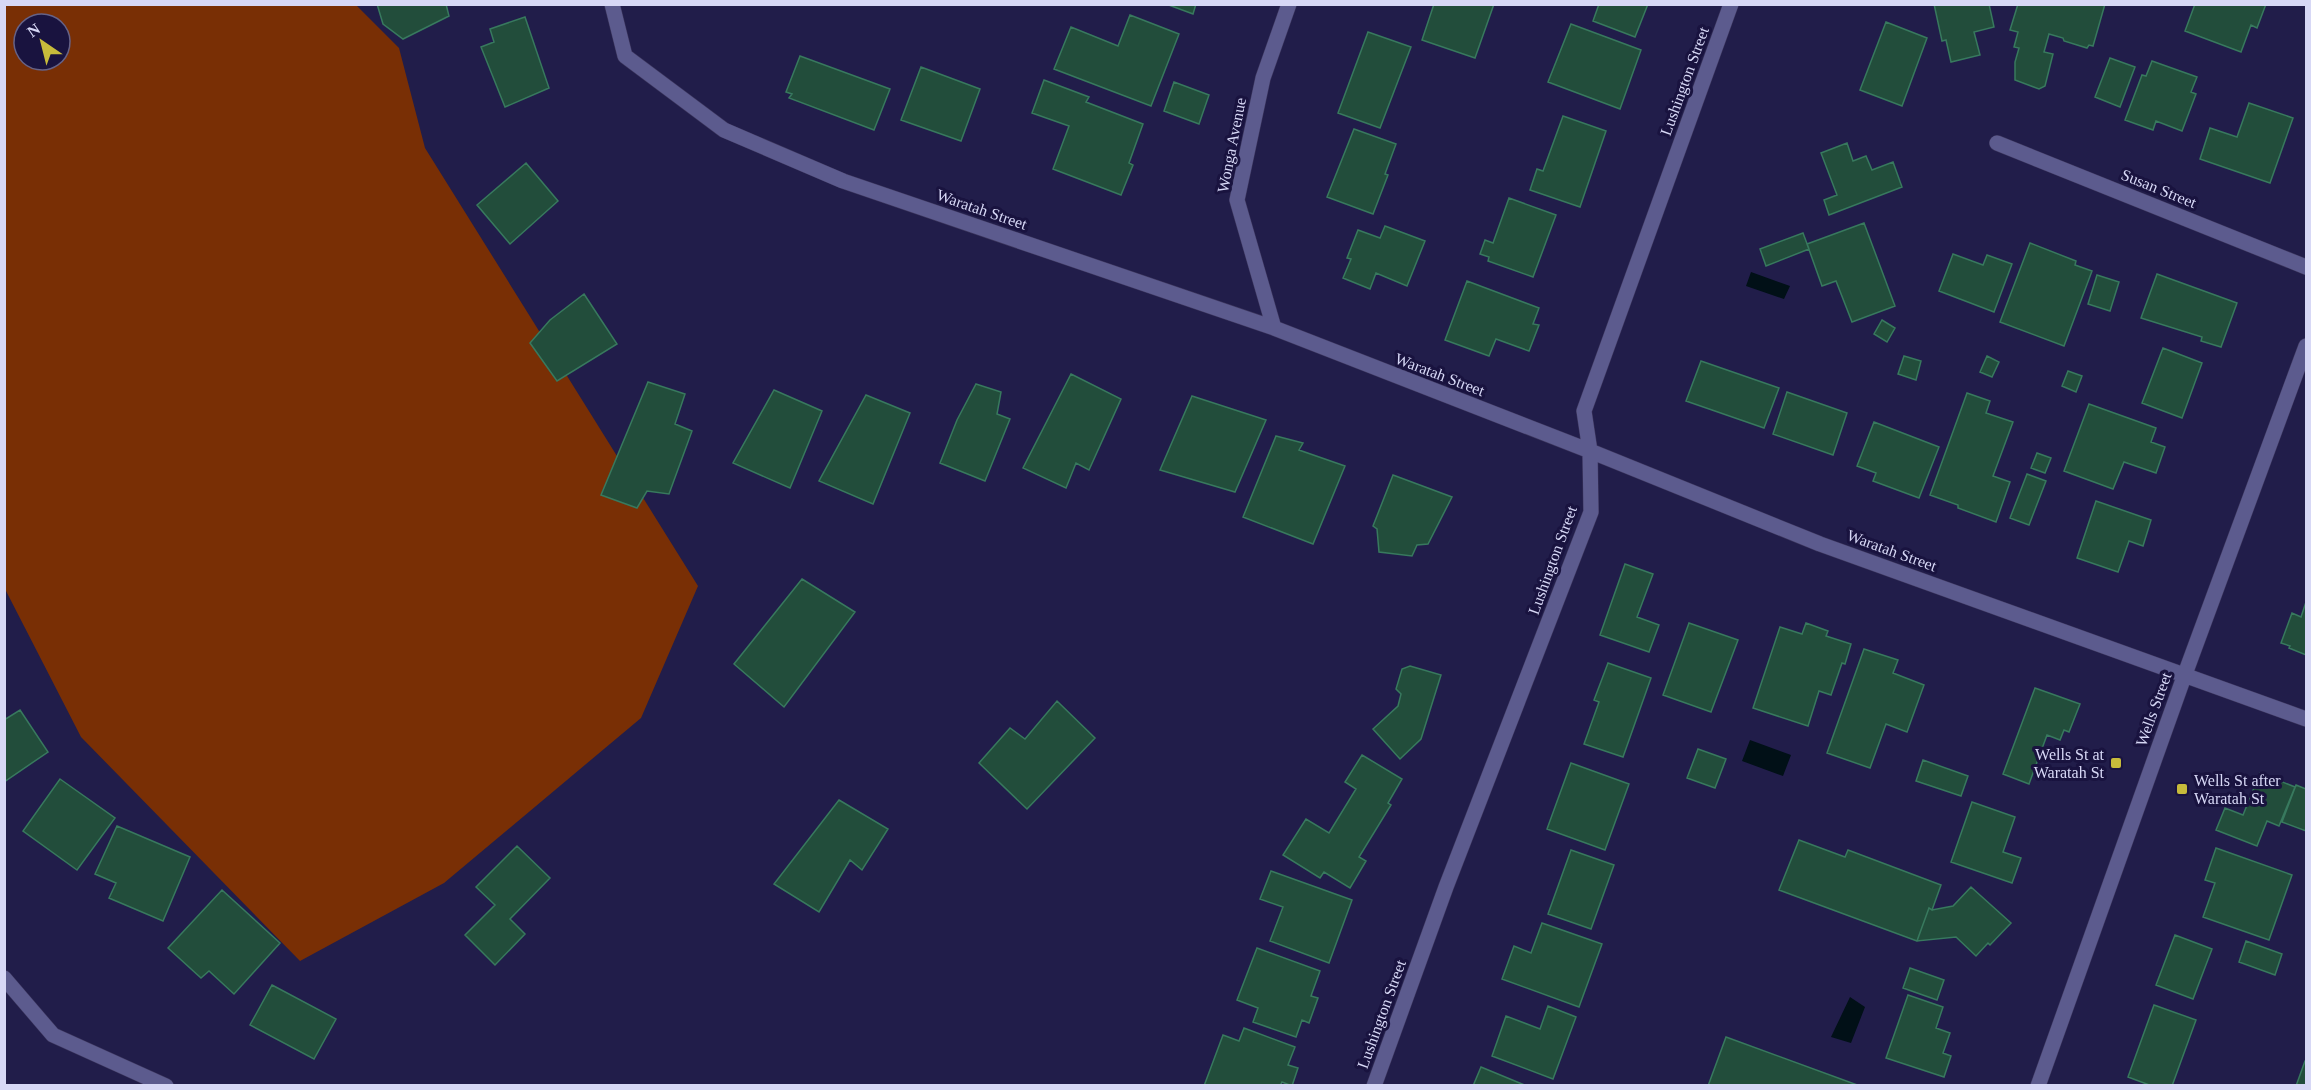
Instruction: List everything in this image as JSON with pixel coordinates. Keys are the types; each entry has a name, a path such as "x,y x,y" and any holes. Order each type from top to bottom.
{"street":[{"name":"Waratah Street","path":"612,4 625,56 724,130 843,181 1274,328 1590,451 1820,544 2307,719"},
{"name":"Wonga Avenue","path":"1274,328 1237,200 1263,78 1289,4"},
{"name":"Lushington Street","path":"1374,1086 1446,886 1591,512 1590,451 1584,411 1731,4"},
{"name":"Susan Street","path":"1997,143 2307,267"},
{"name":"Wells Street","path":"2038,1086 2185,674 2307,346"},
{"path":"4,978 52,1035 166,1086"}],"shaded area":[{"path":"5,4 356,5 399,48 425,148 698,586 641,718 444,883 300,961 81,737 5,589"},
{"path":"1751,272 1790,286 1784,299 1746,286"},
{"path":"1750,740 1791,755 1783,776 1742,761"},
{"path":"1850,997 1865,1007 1851,1043 1831,1037"}],"building":[{"path":"377,4 446,4 449,16 403,39 383,24"},
{"path":"1166,4 1196,4 1193,14"},
{"path":"1434,4 1494,4 1475,58 1422,40"},
{"path":"1599,4 1648,4 1635,37 1593,21"},
{"path":"1934,4 1989,4 1994,27 1974,32 1980,55 1951,62 1946,40 1942,41"},
{"path":"2018,4 2105,4 2093,46 2089,45 2087,48 2049,34 2044,52 2053,54 2045,86 2039,89 2015,80 2015,62 2019,48 2014,47 2018,32 2010,30"},
{"path":"2195,4 2266,4 2257,28 2251,25 2241,52 2185,31"},
{"path":"1130,15 1179,34 1151,106 1054,69 1071,27 1118,46"},
{"path":"525,17 549,88 505,107 481,47 494,42 490,29"},
{"path":"1886,22 1927,38 1902,106 1860,90"},
{"path":"1571,24 1641,50 1620,109 1548,82"},
{"path":"1368,32 1411,47 1380,128 1338,113"},
{"path":"800,56 890,89 874,130 789,98 792,94 786,92"},
{"path":"2110,58 2135,67 2120,107 2095,97"},
{"path":"2152,61 2197,77 2191,92 2196,94 2182,131 2156,121 2153,130 2125,120 2142,75 2146,76"},
{"path":"921,67 980,89 961,141 901,120"},
{"path":"1044,80 1089,97 1086,102 1143,124 1129,163 1133,165 1121,195 1053,169 1069,126 1032,113"},
{"path":"1174,82 1209,95 1199,124 1164,111"},
{"path":"2249,103 2293,118 2270,183 2200,159 2210,128 2237,137"},
{"path":"1563,116 1606,131 1580,207 1530,190 1537,169 1543,171"},
{"path":"1354,129 1396,144 1385,174 1388,175 1373,214 1327,197"},
{"path":"1847,143 1853,161 1866,156 1872,170 1893,162 1902,187 1829,215 1824,200 1837,195 1821,153"},
{"path":"526,163 558,201 510,244 477,205"},
{"path":"1509,198 1556,215 1533,277 1488,261 1489,257 1480,254 1485,240 1493,243"},
{"path":"1864,223 1895,306 1852,322 1836,281 1822,286 1807,244"},
{"path":"1385,226 1425,241 1407,286 1376,273 1370,289 1343,278 1351,259 1347,258 1358,230 1380,238"},
{"path":"1803,233 1809,249 1766,266 1760,249"},
{"path":"2030,243 2076,261 2075,265 2092,271 2064,346 2000,322"},
{"path":"1953,254 1983,265 1987,255 2012,264 1994,312 1939,291"},
{"path":"2157,274 2237,303 2221,347 2201,341 2202,337 2141,318"},
{"path":"2097,275 2119,282 2110,311 2088,304"},
{"path":"1467,281 1539,308 1533,324 1539,325 1529,351 1496,339 1489,356 1445,340"},
{"path":"584,294 617,344 557,381 530,343 550,320"},
{"path":"1882,320 1895,328 1887,342 1874,334"},
{"path":"2163,348 2202,363 2182,418 2142,403"},
{"path":"1904,356 1921,361 1916,380 1898,374"},
{"path":"1987,356 1999,362 1992,377 1980,372"},
{"path":"1701,361 1779,388 1764,428 1686,401"},
{"path":"2068,371 2082,376 2076,392 2062,386"},
{"path":"1071,374 1121,399 1089,470 1076,463 1066,488 1023,468"},
{"path":"648,382 685,394 675,424 692,431 669,494 647,491 637,508 601,495"},
{"path":"976,384 1001,392 997,414 1010,419 985,481 940,463 957,420"},
{"path":"774,390 822,411 790,488 733,463"},
{"path":"1787,392 1847,413 1833,455 1773,434"},
{"path":"1967,393 1990,401 1986,413 2013,422 1993,476 2010,482 1996,522 1930,495"},
{"path":"866,395 910,413 873,504 819,481"},
{"path":"1192,396 1266,420 1235,492 1160,470"},
{"path":"2089,404 2156,428 2151,442 2165,447 2156,473 2124,462 2113,489 2064,471"},
{"path":"1874,422 1939,447 1919,498 1873,481 1876,473 1857,466"},
{"path":"1276,436 1303,443 1299,450 1345,466 1313,544 1243,517"},
{"path":"2037,453 2051,458 2045,473 2031,468"},
{"path":"2027,474 2046,481 2029,525 2010,518"},
{"path":"1393,475 1452,497 1428,544 1417,545 1412,556 1379,552 1377,529 1373,526"},
{"path":"2096,501 2151,520 2143,546 2129,541 2118,572 2077,558"},
{"path":"1625,564 1653,574 1637,617 1659,625 1649,652 1600,635"},
{"path":"802,579 855,612 784,707 734,664"},
{"path":"2306,602 2306,655 2281,643 2292,613 2301,617"},
{"path":"1689,623 1738,640 1711,712 1663,695"},
{"path":"1806,623 1828,631 1826,636 1851,644 1831,695 1819,691 1808,726 1753,708 1780,627 1802,634"},
{"path":"1864,649 1898,660 1893,673 1924,685 1907,732 1886,724 1870,768 1827,753"},
{"path":"1608,663 1651,678 1623,757 1584,744 1599,702 1594,700"},
{"path":"1410,666 1441,675 1421,739 1400,759 1373,729 1398,706 1401,694 1396,689 1402,669"},
{"path":"2035,688 2080,704 2069,732 2064,730 2060,740 2047,735 2029,784 2003,774"},
{"path":"1057,701 1095,738 1027,809 979,763 1010,728 1025,739"},
{"path":"20,710 48,752 4,782 4,720"},
{"path":"1698,749 1726,759 1715,788 1687,778"},
{"path":"1362,755 1402,779 1388,803 1391,805 1359,857 1366,861 1350,888 1324,872 1320,878 1283,855 1306,819 1329,833 1356,789 1345,782"},
{"path":"1923,760 1968,776 1961,796 1916,781"},
{"path":"1571,763 1629,784 1605,850 1547,829"},
{"path":"2260,773 2295,787 2279,826 2267,821 2257,846 2216,830 2225,808 2243,815"},
{"path":"60,779 115,818 77,870 23,831"},
{"path":"2296,785 2306,789 2306,831 2282,822"},
{"path":"839,800 888,829 862,870 850,860 819,912 774,884"},
{"path":"1972,802 2015,817 2003,852 2021,858 2012,883 1951,862"},
{"path":"117,826 190,857 163,921 109,898 116,883 95,874"},
{"path":"1799,840 1845,857 1848,850 1941,885 1932,910 1929,908 1917,941 1779,890"},
{"path":"517,846 550,878 510,919 525,934 495,965 465,935 495,905 476,887"},
{"path":"2216,848 2292,875 2269,940 2203,917 2215,883 2205,880"},
{"path":"1571,850 1614,865 1591,929 1548,914"},
{"path":"1271,871 1352,900 1329,963 1270,941 1283,907 1260,899"},
{"path":"1971,887 2011,923 1990,945 1988,943 1976,956 1956,937 1917,941 1929,908 1932,910 1953,906"},
{"path":"222,890 280,943 234,994 209,971 201,978 168,948"},
{"path":"1542,923 1602,944 1579,1007 1502,979 1514,946 1531,953"},
{"path":"2175,935 2212,949 2193,999 2156,985"},
{"path":"2246,941 2282,954 2275,975 2239,962"},
{"path":"1257,948 1320,971 1311,996 1318,998 1309,1023 1302,1020 1296,1037 1253,1022 1258,1008 1237,1000"},
{"path":"1910,968 1944,980 1937,1000 1903,988"},
{"path":"272,985 336,1019 314,1059 250,1025"},
{"path":"1908,995 1943,1007 1936,1028 1950,1033 1943,1053 1951,1056 1944,1077 1886,1058"},
{"path":"2154,1005 2196,1020 2172,1086 2152,1086 2128,1077"},
{"path":"1548,1006 1576,1017 1553,1079 1492,1056 1506,1016 1540,1029"},
{"path":"1244,1028 1295,1047 1288,1065 1298,1068 1292,1086 1282,1082 1280,1086 1204,1086 1223,1035 1239,1041"},
{"path":"1726,1037 1860,1086 1708,1086"},
{"path":"2305,1061 2306,1086 2296,1086"},
{"path":"1481,1067 1527,1086 1473,1086"}],"place":[{"name":"Wells St at Waratah St","path":"2116,763"},
{"name":"Wells St after Waratah St","path":"2182,789"}]}
